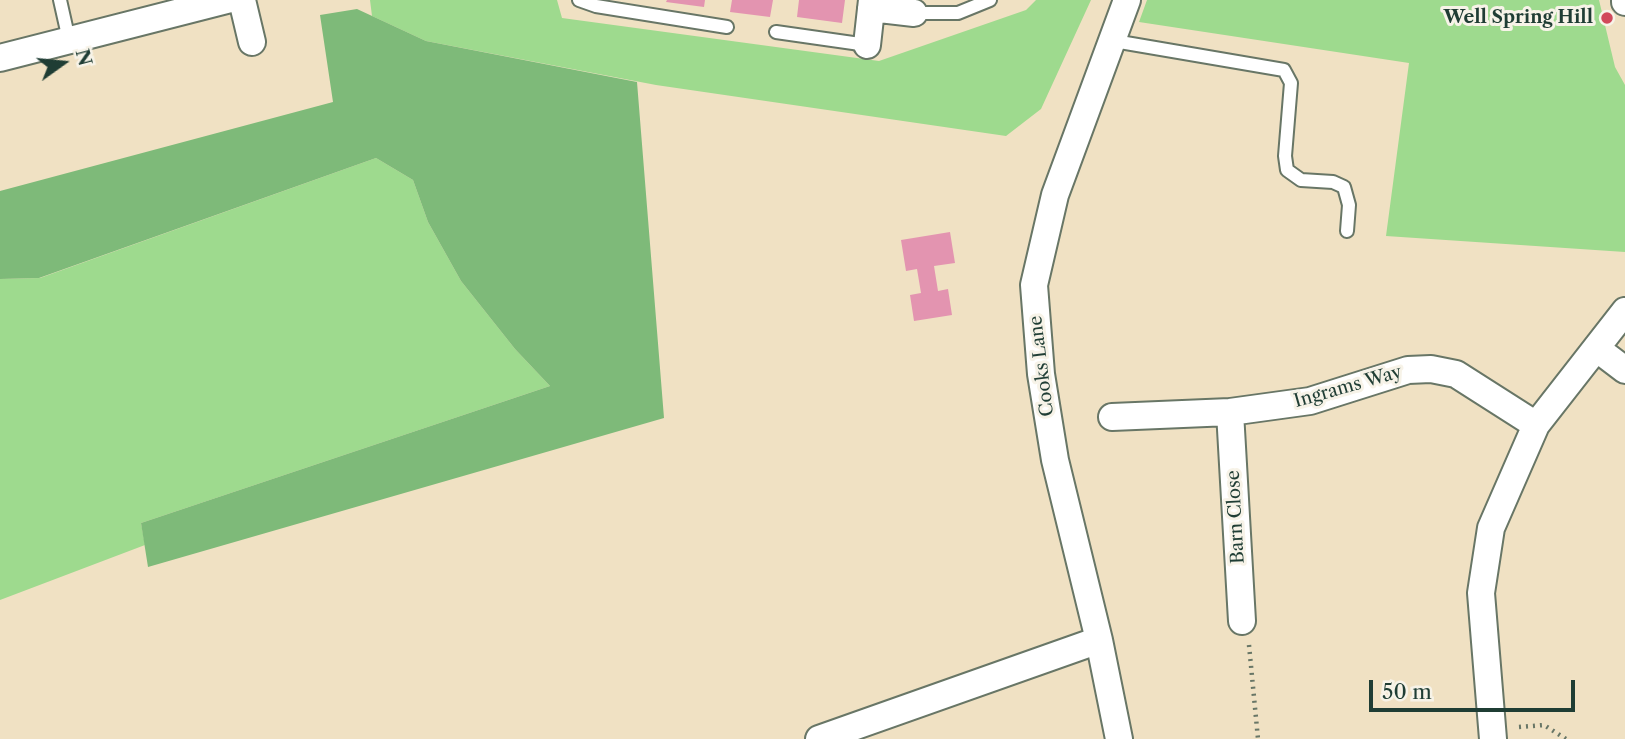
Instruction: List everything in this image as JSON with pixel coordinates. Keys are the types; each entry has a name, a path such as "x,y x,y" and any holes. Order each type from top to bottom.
{"street":[{"path":"0,58 227,0"},
{"path":"242,0 252,42"},
{"name":"Cooks Lane","path":"1119,739 1099,640 1055,460 1041,374 1034,285 1055,195 1127,0"},
{"path":"867,45 872,4 914,13"},
{"path":"1493,734 1481,593 1491,528 1536,425 1625,310"},
{"path":"1596,348 1625,370"},
{"name":"Ingrams Way","path":"1112,417 1230,412 1310,401 1408,370 1431,369 1456,374 1536,425"},
{"name":"Barn Close","path":"1230,412 1242,621"},
{"path":"819,739 1099,640"}],"lane":[{"path":"60,0 69,40"},
{"path":"579,0 596,6 727,27"},
{"path":"914,13 958,13 990,0"},
{"path":"776,32 867,45"},
{"path":"1114,41 1284,70 1291,83 1285,156 1287,170 1301,180 1333,183 1344,187 1349,205 1347,231"}],"path":[{"path":"1242,621 1249,645 1258,739"},
{"path":"1493,734 1544,725 1566,739"}],"green space":[{"path":"370,0 557,0 562,18 879,61 1026,10 1036,0 1091,0 1041,109 1006,136 656,85 426,41 372,16"},
{"path":"1147,0 1599,0 1615,67 1625,85 1625,252 1386,236 1409,63 1139,22"},
{"path":"357,9 426,41 637,82 664,418 148,567 141,523 550,386 515,349 461,281 428,222 413,180 376,158 39,278 0,279 0,191 333,102 320,15"},
{"path":"376,158 413,180 428,222 461,281 515,349 550,386 141,523 145,545 0,600 0,279 40,278"}],"building":[{"path":"705,0 704,7 666,2"},
{"path":"732,0 773,0 770,17 730,12"},
{"path":"799,0 845,0 842,23 797,17"},
{"path":"950,232 955,263 934,266 938,291 948,289 952,315 914,321 910,295 921,293 917,269 906,271 901,240"}],"place":[{"name":"Well Spring Hill","path":"1607,18"}]}
